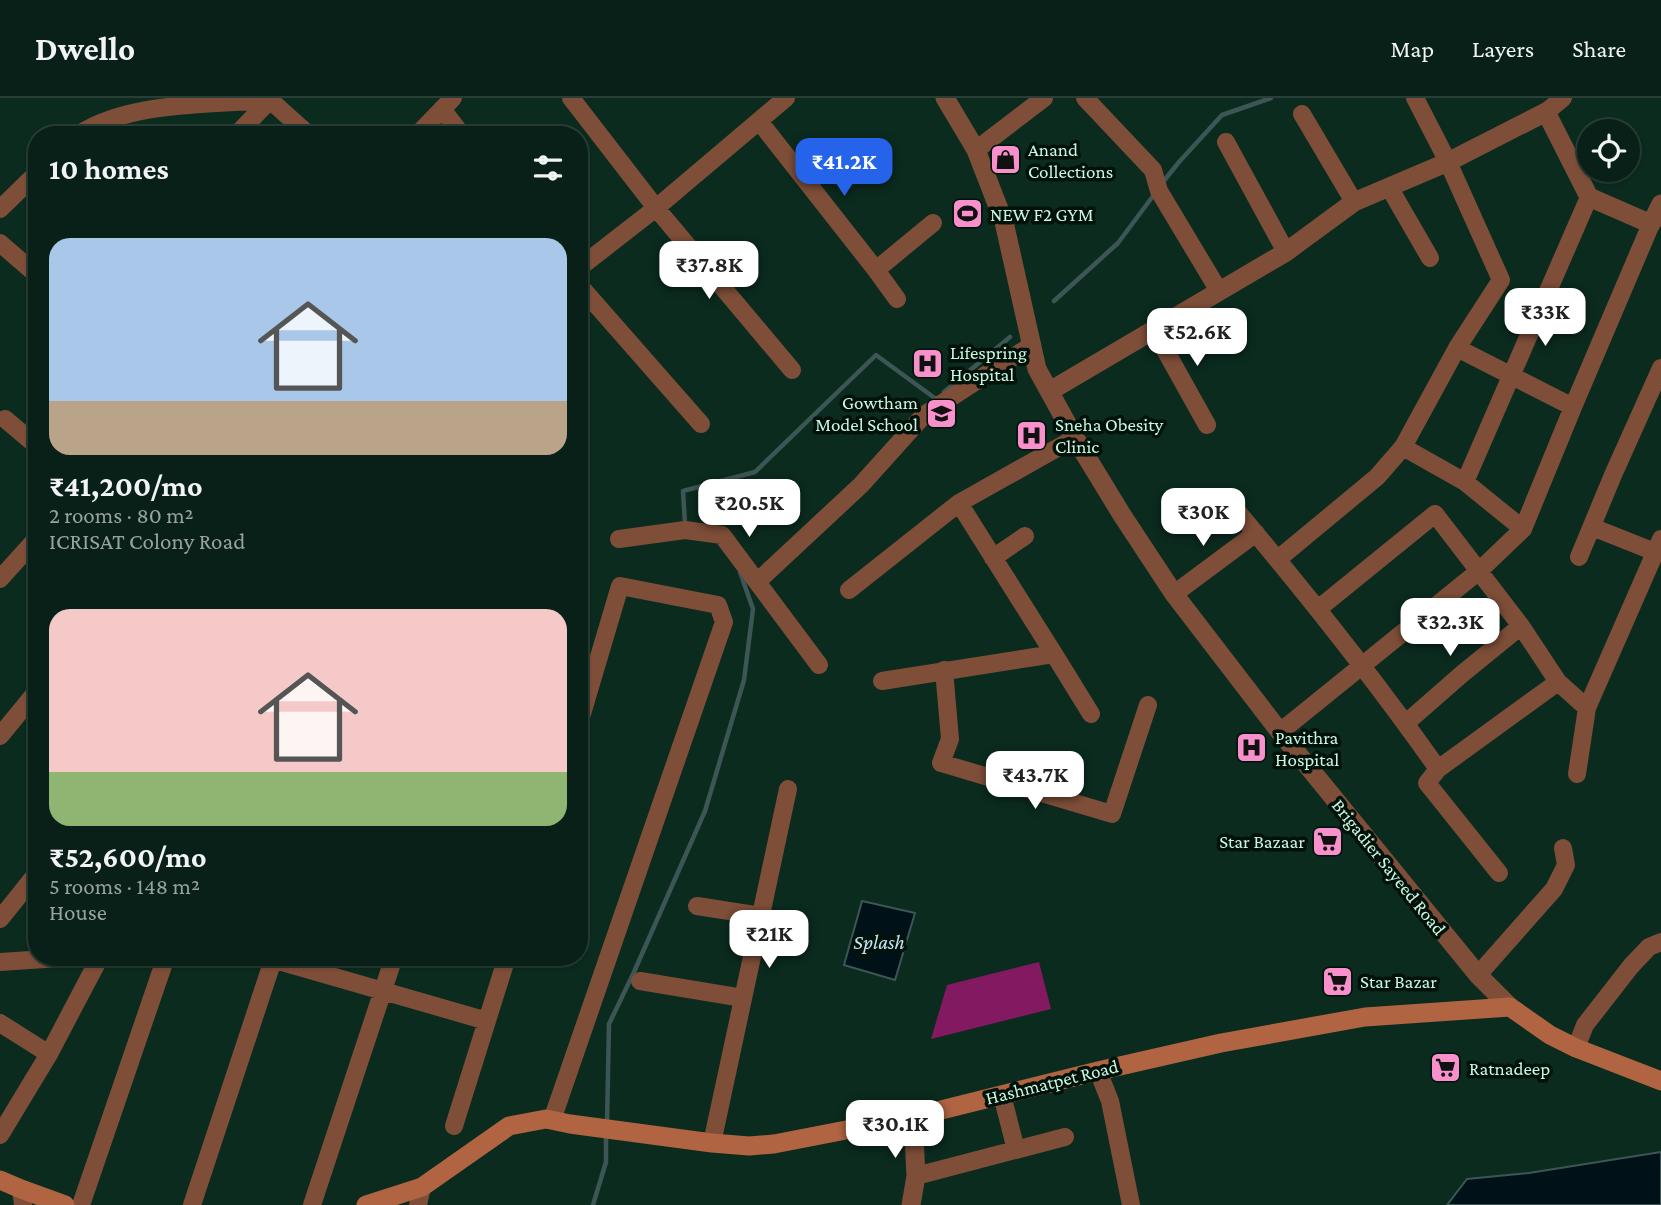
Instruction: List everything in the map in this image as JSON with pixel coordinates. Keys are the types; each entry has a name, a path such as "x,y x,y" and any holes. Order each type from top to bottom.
{"main road":[{"name":"Hashmatpet Road","path":"366,1205 420,1196 509,1126 546,1119 712,1143 749,1146 774,1144 912,1117 1098,1070 1222,1043 1365,1017 1510,1007"},
{"path":"1510,1007 1550,1035 1576,1048 1661,1081"},
{"path":"0,1180 22,1197 65,1205"}],"street":[{"path":"571,98 656,208 792,370"},
{"path":"588,261 656,208 786,98"},
{"name":"Brigadier Sayeed Road","path":"945,98 976,150 1004,222 1037,369 1122,515 1174,594 1280,732 1478,975 1510,1007"},
{"path":"976,150 1044,98"},
{"path":"1085,98 1153,170 1160,191 1219,291"},
{"path":"1278,559 1377,477 1403,447 1457,348 1502,281 1448,162 1415,98"},
{"path":"1050,391 1286,253 1354,202 1448,162 1546,112 1563,98"},
{"path":"245,126 271,99"},
{"path":"91,126 125,114 271,99 300,126"},
{"path":"426,126 447,104 458,126"},
{"path":"1546,112 1589,197 1651,224"},
{"path":"1302,114 1354,202"},
{"path":"759,121 897,299"},
{"path":"1226,142 1286,253"},
{"path":"0,209 28,182"},
{"path":"1389,187 1430,258"},
{"path":"1465,482 1589,197"},
{"path":"1280,732 1479,571 1523,529 1661,204"},
{"path":"876,271 933,223"},
{"path":"0,243 28,267"},
{"path":"588,295 701,424"},
{"path":"1154,330 1207,425"},
{"path":"758,582 861,485 924,415 1032,345"},
{"path":"1457,348 1573,407"},
{"path":"1579,557 1613,475 1656,391 1661,368"},
{"path":"5,419 28,438"},
{"path":"849,590 959,503 1075,438"},
{"path":"1403,447 1465,482 1523,529"},
{"path":"959,503 1091,714"},
{"path":"1236,510 1318,609 1438,769"},
{"path":"1318,609 1435,514 1521,626 1558,682 1587,708"},
{"path":"1577,774 1587,708 1658,545 1591,527"},
{"path":"619,539 685,530 722,535 819,665"},
{"path":"1174,594 1256,533"},
{"path":"993,558 1025,536"},
{"path":"0,579 28,548"},
{"path":"561,1122 724,622 718,605 620,586 588,694"},
{"path":"1406,723 1521,626"},
{"path":"882,681 1054,654"},
{"path":"944,670 950,739 940,763 1112,814 1148,705"},
{"path":"1499,873 1427,783 1438,769 1558,682"},
{"path":"0,736 28,702"},
{"path":"712,1143 788,789"},
{"path":"1478,975 1554,889 1566,865 1563,848"},
{"path":"0,919 28,884"},
{"path":"697,906 761,916"},
{"path":"1576,1048 1585,1025 1631,966 1649,947 1661,942"},
{"path":"0,962 28,960"},
{"path":"0,1135 49,1054 95,966"},
{"path":"81,1205 163,966"},
{"path":"192,1205 268,966"},
{"path":"298,966 487,1021"},
{"path":"312,1205 391,966"},
{"path":"454,1126 504,966"},
{"path":"640,981 743,998"},
{"path":"0,1023 49,1054"},
{"path":"1098,1070 1110,1101 1131,1205"},
{"path":"1002,1095 1016,1150"},
{"path":"911,1205 916,1176 912,1117"},
{"path":"916,1176 1065,1138"}],"shaded area":[{"path":"1039,962 1051,1009 931,1039 947,985"}],"water":[{"name":"Splash","path":"862,901 915,913 895,980 844,965"},
{"path":"1661,1152 1661,1205 1447,1205 1467,1179 1529,1173"}],"waterway":[{"path":"1163,182 1222,115 1271,98"},
{"path":"1054,301 1118,243 1156,192"},
{"path":"944,392 1010,337"},
{"path":"685,524 683,491 755,472 876,355 938,398"},
{"path":"607,1122 609,1024 705,811 744,680 753,609 740,572"},
{"path":"593,1205 606,1162 606,1134"}],"place":[{"name":"Anand Collections","path":"1005,160"},
{"name":"NEW F2 GYM","path":"967,214"},
{"name":"Lifespring Hospital","path":"927,363"},
{"name":"Gowtham Model School","path":"941,413"},
{"name":"Sneha Obesity Clinic","path":"1032,435"},
{"name":"Pavithra Hospital","path":"1252,748"},
{"name":"Star Bazaar","path":"1328,841"},
{"name":"Star Bazar","path":"1337,981"},
{"name":"Ratnadeep","path":"1446,1068"}]}
